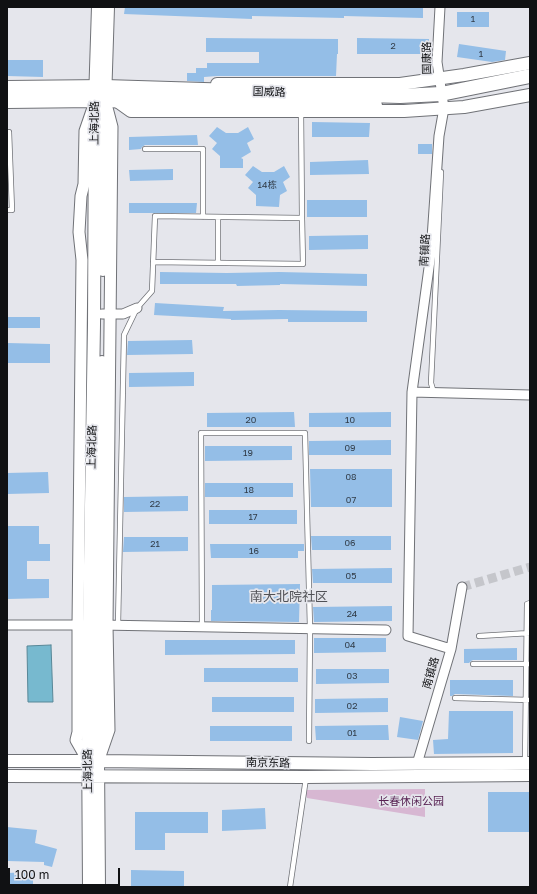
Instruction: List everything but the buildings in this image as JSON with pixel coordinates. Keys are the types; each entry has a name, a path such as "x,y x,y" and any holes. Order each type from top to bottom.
{"main road":[{"name":"上海北路","path":"98,7 106,94 94,325 98,625"},
{"name":"上海北路","path":"90,887 106,314 106,94 108,7"},
{"path":"106,94 133,84 400,84 464,75 530,63"},
{"name":"国威路","path":"7,101 106,94 400,96 443,101 530,76"},
{"name":"国威路","path":"7,88 300,107 403,105 443,101 530,85"},
{"path":"443,101 464,107 530,95"},
{"name":"南京东路","path":"7,761 417,764 527,763"},
{"name":"南京东路","path":"7,776 530,776"},
{"name":"上海北路","path":"93,776 99,887"}],"street":[{"name":"国康路","path":"440,7 437,62 443,101 439,136 431,253 412,392 408,636 451,649"},
{"path":"106,314 123,314 137,308"},
{"path":"412,392 530,395"},
{"name":"南镇路","path":"417,764 451,649 462,587"},
{"path":"7,625 202,626 386,630"},
{"path":"93,761 76,740 98,625"}],"lane":[{"name":"南镇路","path":"433,393 431,383 443,101"},
{"path":"153,262 304,264 300,107"},
{"path":"7,210 12,210 9,132"},
{"path":"145,149 203,149 203,217"},
{"path":"98,625 124,335 137,308 152,291 155,216 302,218"},
{"path":"218,217 218,263"},
{"path":"202,626 201,433 305,433 310,628 308,741"},
{"path":"527,763 527,604 530,603"},
{"path":"479,636 528,633"},
{"path":"473,664 528,664"},
{"path":"455,698 528,700"},
{"path":"290,887 306,777"}],"green space":[{"name":"长春休闲公园","path":"425,789 425,817 307,798 305,790"}],"water":[{"path":"51,645 53,702 28,702 27,646"}],"tunnel":[{"path":"462,587 530,567"}],"district":[{"name":"南大北院社区","path":"289,597"}]}
